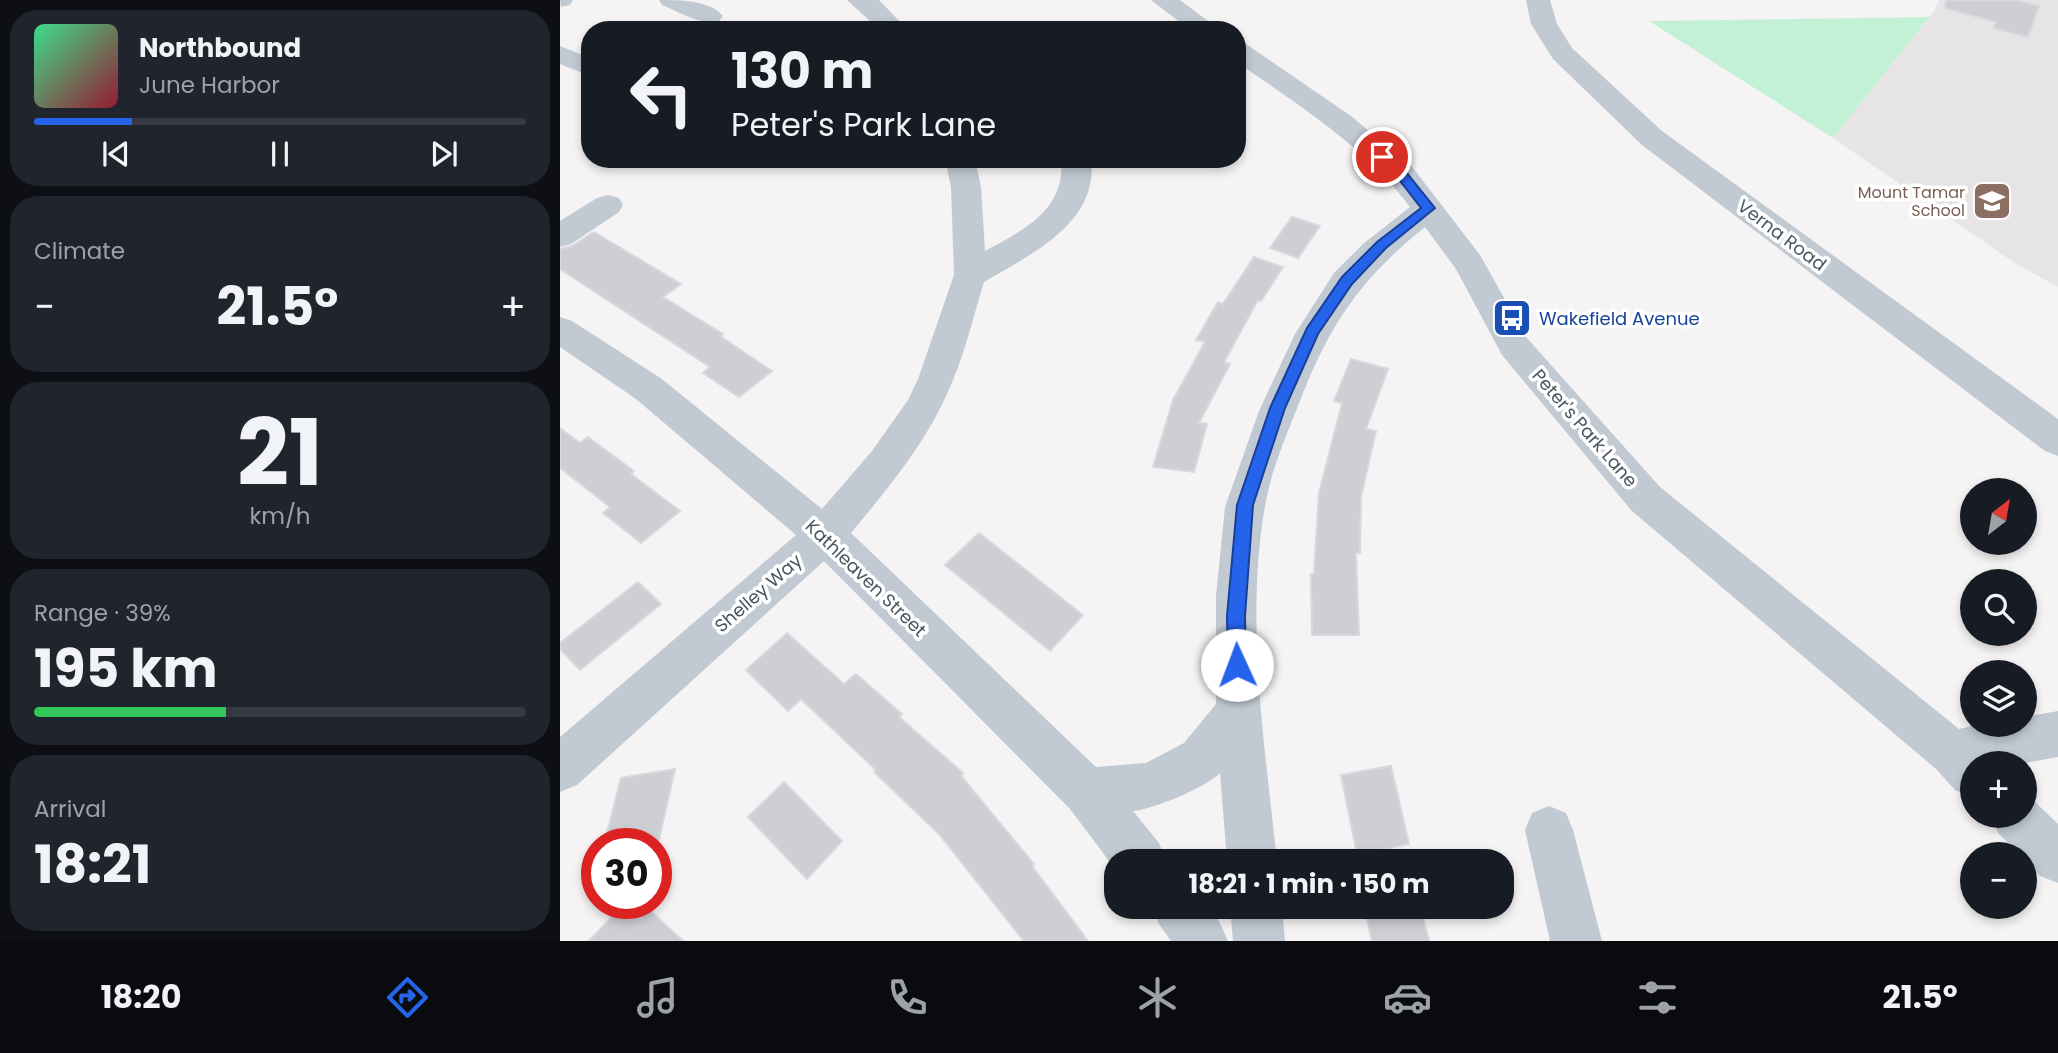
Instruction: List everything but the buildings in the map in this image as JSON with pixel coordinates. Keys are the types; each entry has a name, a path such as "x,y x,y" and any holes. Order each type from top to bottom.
{"street":[{"path":"671,0 710,16"},
{"path":"859,0 870,5 886,21"},
{"path":"1163,0 1194,21"},
{"name":"Verna Road","path":"1538,0 1544,24 1562,53 1652,138 2058,440"},
{"path":"560,54 581,64"},
{"name":"Peter's Park Lane","path":"1246,56 1341,122 1402,174 1469,263 1514,346 1646,499 1960,761"},
{"name":"Shelley Way","path":"560,768 825,535 886,462 921,410 936,379 970,275 963,168"},
{"path":"970,275 1053,222 1074,200 1081,173 1079,168"},
{"path":"560,236 608,205"},
{"path":"1251,849 1238,713 1236,616 1245,505 1278,408 1312,331 1347,281 1382,245 1429,208"},
{"name":"Kathleaven Street","path":"560,330 649,389 825,535 1087,792 1132,849"},
{"path":"1087,792 1149,786 1201,760 1238,713"},
{"path":"2002,751 2058,734"},
{"path":"2027,828 2058,858"},
{"path":"1549,830 1576,941"},
{"path":"1186,919 1202,941"},
{"path":"1257,919 1259,941"}],"shaded area":[{"name":"Mount Tamar School","path":"1939,0 2058,0 2058,287 2018,265 1833,138 1934,11"}],"green space":[{"path":"1929,17 1833,138 1649,21"}],"place":[{"name":"Mount Tamar School","path":"1992,201"},
{"name":"Wakefield Avenue","path":"1512,318"}],"route":[{"path":"1237,665 1236,616 1245,505 1278,408 1312,331 1347,281 1382,245 1429,208 1402,174 1382,157"}]}
